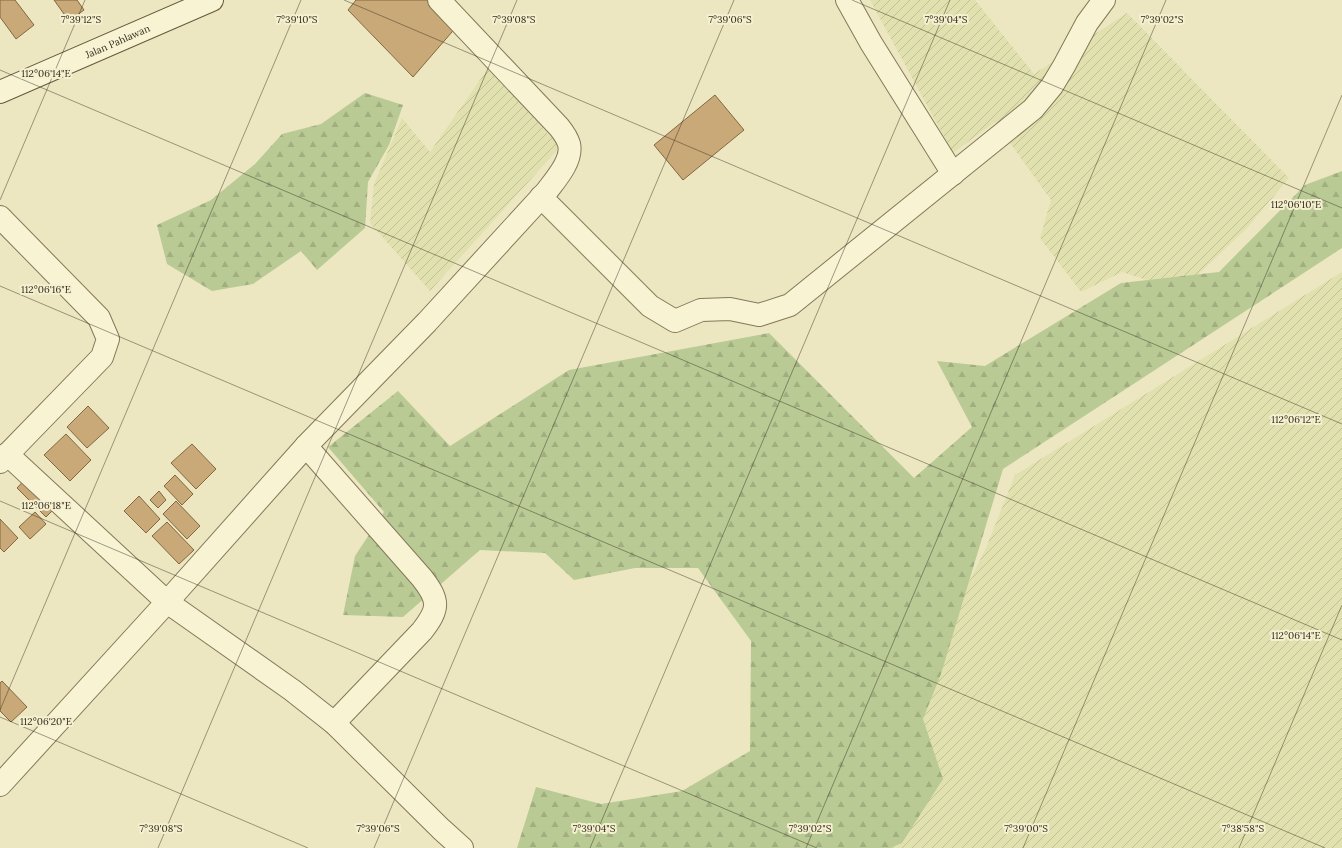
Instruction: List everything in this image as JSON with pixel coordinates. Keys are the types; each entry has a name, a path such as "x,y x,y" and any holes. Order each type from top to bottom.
{"street":[{"name":"Jalan Pahlawan","path":"0,92 212,0"},
{"path":"0,785 167,602 306,446 427,322 562,172 570,149 567,138 559,127 440,0"},
{"path":"847,0 871,43 953,174"},
{"path":"541,197 650,306 675,321 701,310 730,308 759,315 790,305 1033,108 1052,86 1087,23 1104,0"},
{"path":"0,217 99,318 108,339 102,356 4,458 167,602 292,690 334,723 462,848"},
{"path":"306,446 431,589 435,604 435,611 432,618 422,631 334,723"}],"green space":[{"path":"870,0 975,0 1034,74 1127,13 1289,178 1248,227 1181,291 1122,272 1081,292 1040,238 1051,200 995,122 953,153"},
{"path":"489,67 560,147 430,291 370,223 374,184 402,118 430,152"},
{"path":"365,93 403,105 389,145 368,182 365,228 317,270 301,251 253,284 212,291 167,264 157,225 211,200 255,164 282,134 321,124"},
{"path":"1342,171 1342,248 1003,469 941,674 923,719 943,779 902,843 890,848 517,848 536,787 601,804 682,791 750,751 751,641 698,568 635,568 574,580 545,553 480,550 403,617 343,615 355,556 384,512 328,447 398,391 450,446 569,370 769,333 914,478 972,427 937,361 985,366 1121,283 1219,272 1305,185"},
{"path":"1342,272 1342,848 834,848 986,548 1015,475"}],"building":[{"path":"0,0 15,0 34,25 16,39 0,17"},
{"path":"54,0 77,0 84,10 69,21"},
{"path":"356,0 434,0 458,25 413,77 348,10"},
{"path":"715,95 744,130 683,180 654,145"},
{"path":"88,406 109,428 87,448 67,427"},
{"path":"66,434 91,460 70,481 44,455"},
{"path":"192,444 216,469 196,489 171,463"},
{"path":"29,475 58,505 46,517 17,488"},
{"path":"175,475 193,494 182,505 164,486"},
{"path":"159,491 166,500 158,508 150,500"},
{"path":"139,496 160,519 146,533 124,511"},
{"path":"176,501 200,526 187,539 163,514"},
{"path":"35,512 46,524 30,539 19,527"},
{"path":"0,519 18,538 4,552 0,548"},
{"path":"167,522 194,550 179,564 152,536"},
{"path":"2,681 27,707 11,722 0,711 0,683"}]}
